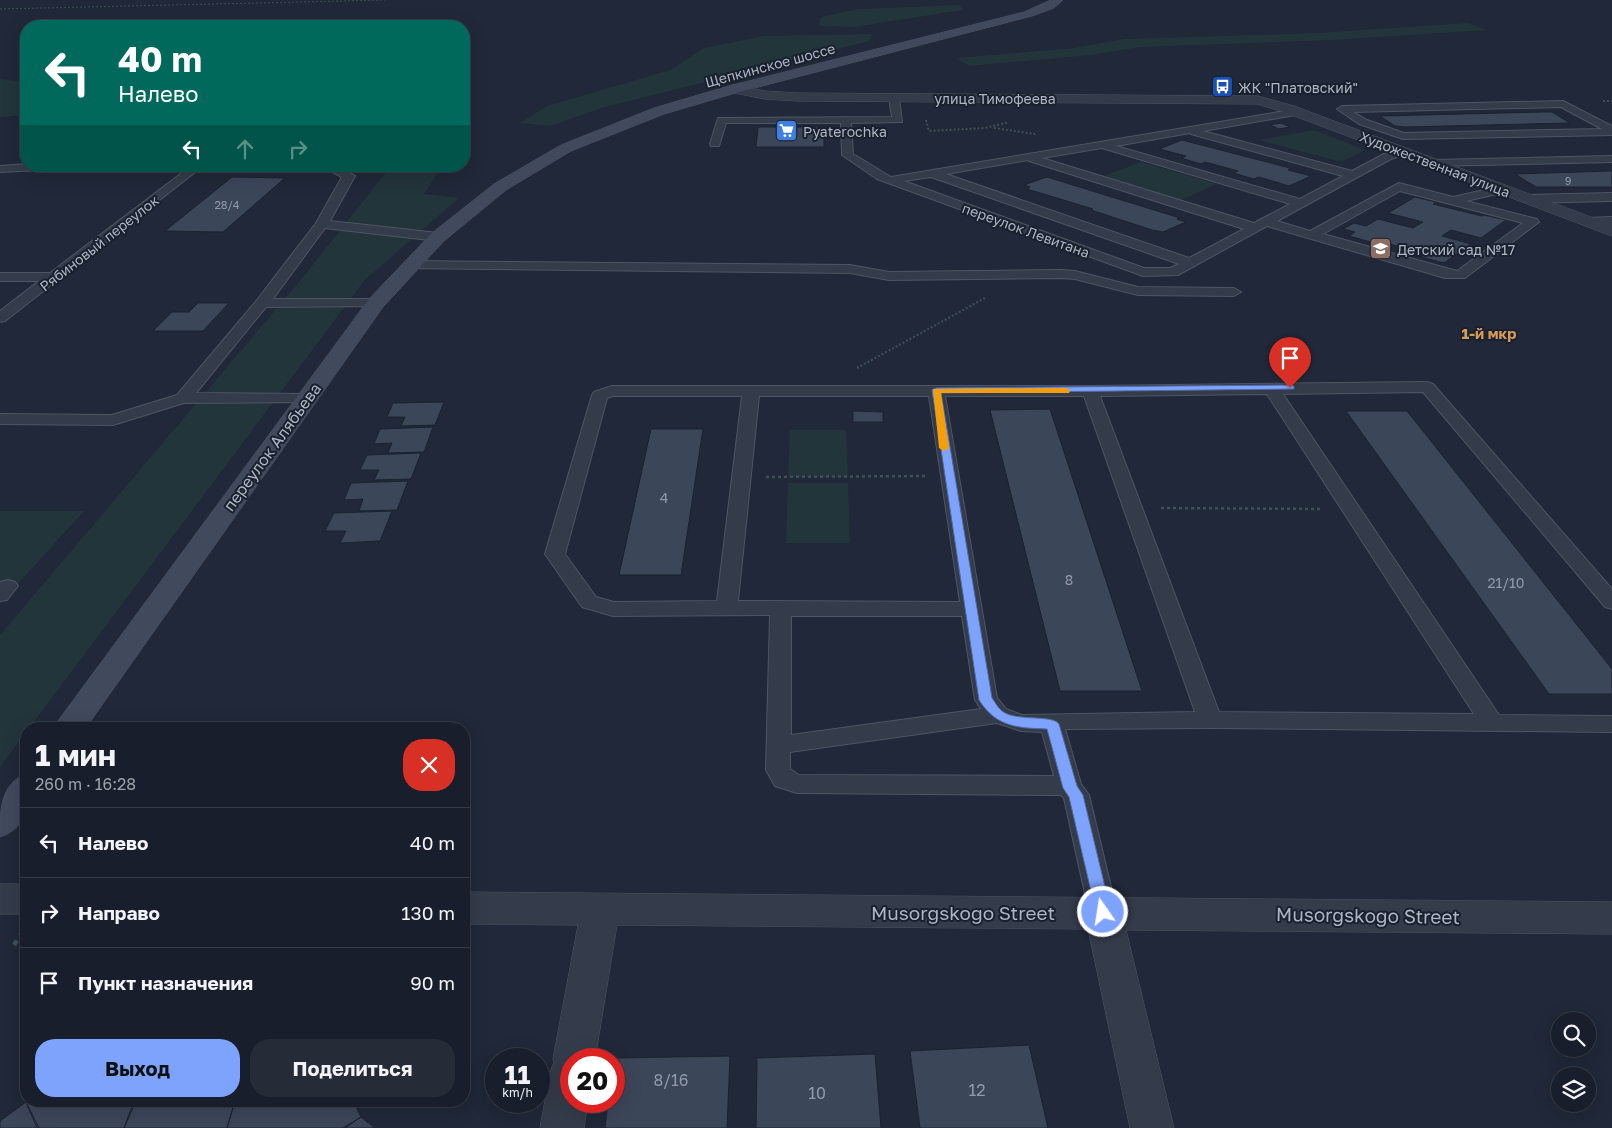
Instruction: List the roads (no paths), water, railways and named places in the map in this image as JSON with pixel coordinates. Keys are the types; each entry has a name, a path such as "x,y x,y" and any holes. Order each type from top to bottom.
{"main road":[{"name":"Щепкинское шоссе","path":"500,187 534,165 598,134 659,111 734,89 1020,16 1046,8 1058,0"},
{"name":"переулок Алябьева","path":"73,722 376,303 438,237 500,187"},
{"path":"0,823 20,795"}],"street":[{"name":"улица Тимофеева","path":"734,89 778,97 1258,100"},
{"name":"Художественная улица","path":"1258,100 1297,112 1612,231"},
{"path":"0,898 20,899"},
{"name":"Musorgskogo Street","path":"470,908 1103,912 1612,918"},
{"path":"576,1048 600,910"},
{"path":"1103,912 1152,1128"},
{"path":"562,1128 564,1113"}],"lane":[{"path":"715,144 722,120 898,120 894,98"},
{"path":"1562,104 1612,131 1407,136 1363,122 1342,110 1562,104"},
{"path":"885,179 932,174 1297,112"},
{"name":"переулок Левитана","path":"846,120 849,157 885,179 1143,272 1173,272 1190,263"},
{"path":"1188,130 1353,175"},
{"path":"1365,138 1394,133"},
{"path":"1102,145 1301,203"},
{"path":"932,174 1190,263 1388,156 1404,153"},
{"path":"1029,157 1260,225 1312,235 1455,276 1460,275 1533,222 1453,200 1404,188 1395,188 1312,235"},
{"path":"1432,163 1612,159"},
{"path":"0,169 20,168"},
{"name":"Рябиновый переулок","path":"0,318 190,172"},
{"path":"183,398 262,303 322,224 349,176 340,172"},
{"path":"1453,200 1502,190"},
{"path":"1526,199 1612,197"},
{"path":"1587,222 1612,221"},
{"path":"322,224 438,237"},
{"path":"411,265 850,269 889,276 1075,275 1138,291 1234,292"},
{"path":"0,277 55,277"},
{"path":"262,303 376,303"},
{"path":"971,609 613,608 589,602 555,554 600,395 612,391 1090,391 1427,387 1612,602"},
{"path":"1271,388 1492,722"},
{"path":"936,390 948,476 986,700 998,715"},
{"path":"727,607 751,391"},
{"path":"1090,391 1210,720"},
{"path":"0,419 113,420 183,398 307,399"},
{"path":"781,609 778,770 784,779 797,784 1061,785 1070,788"},
{"path":"779,744 998,715 1021,724 1052,724 1070,788 1076,795 1103,912"},
{"path":"1056,721 1210,720 1612,724"}],"place":[{"name":"ЖК \"Платовский\"","path":"1222,87"},
{"name":"Pyaterochka","path":"787,131"},
{"name":"Детский сад №17","path":"1381,249"}],"district":[{"name":"1-й мкр","path":"1489,333"}]}
